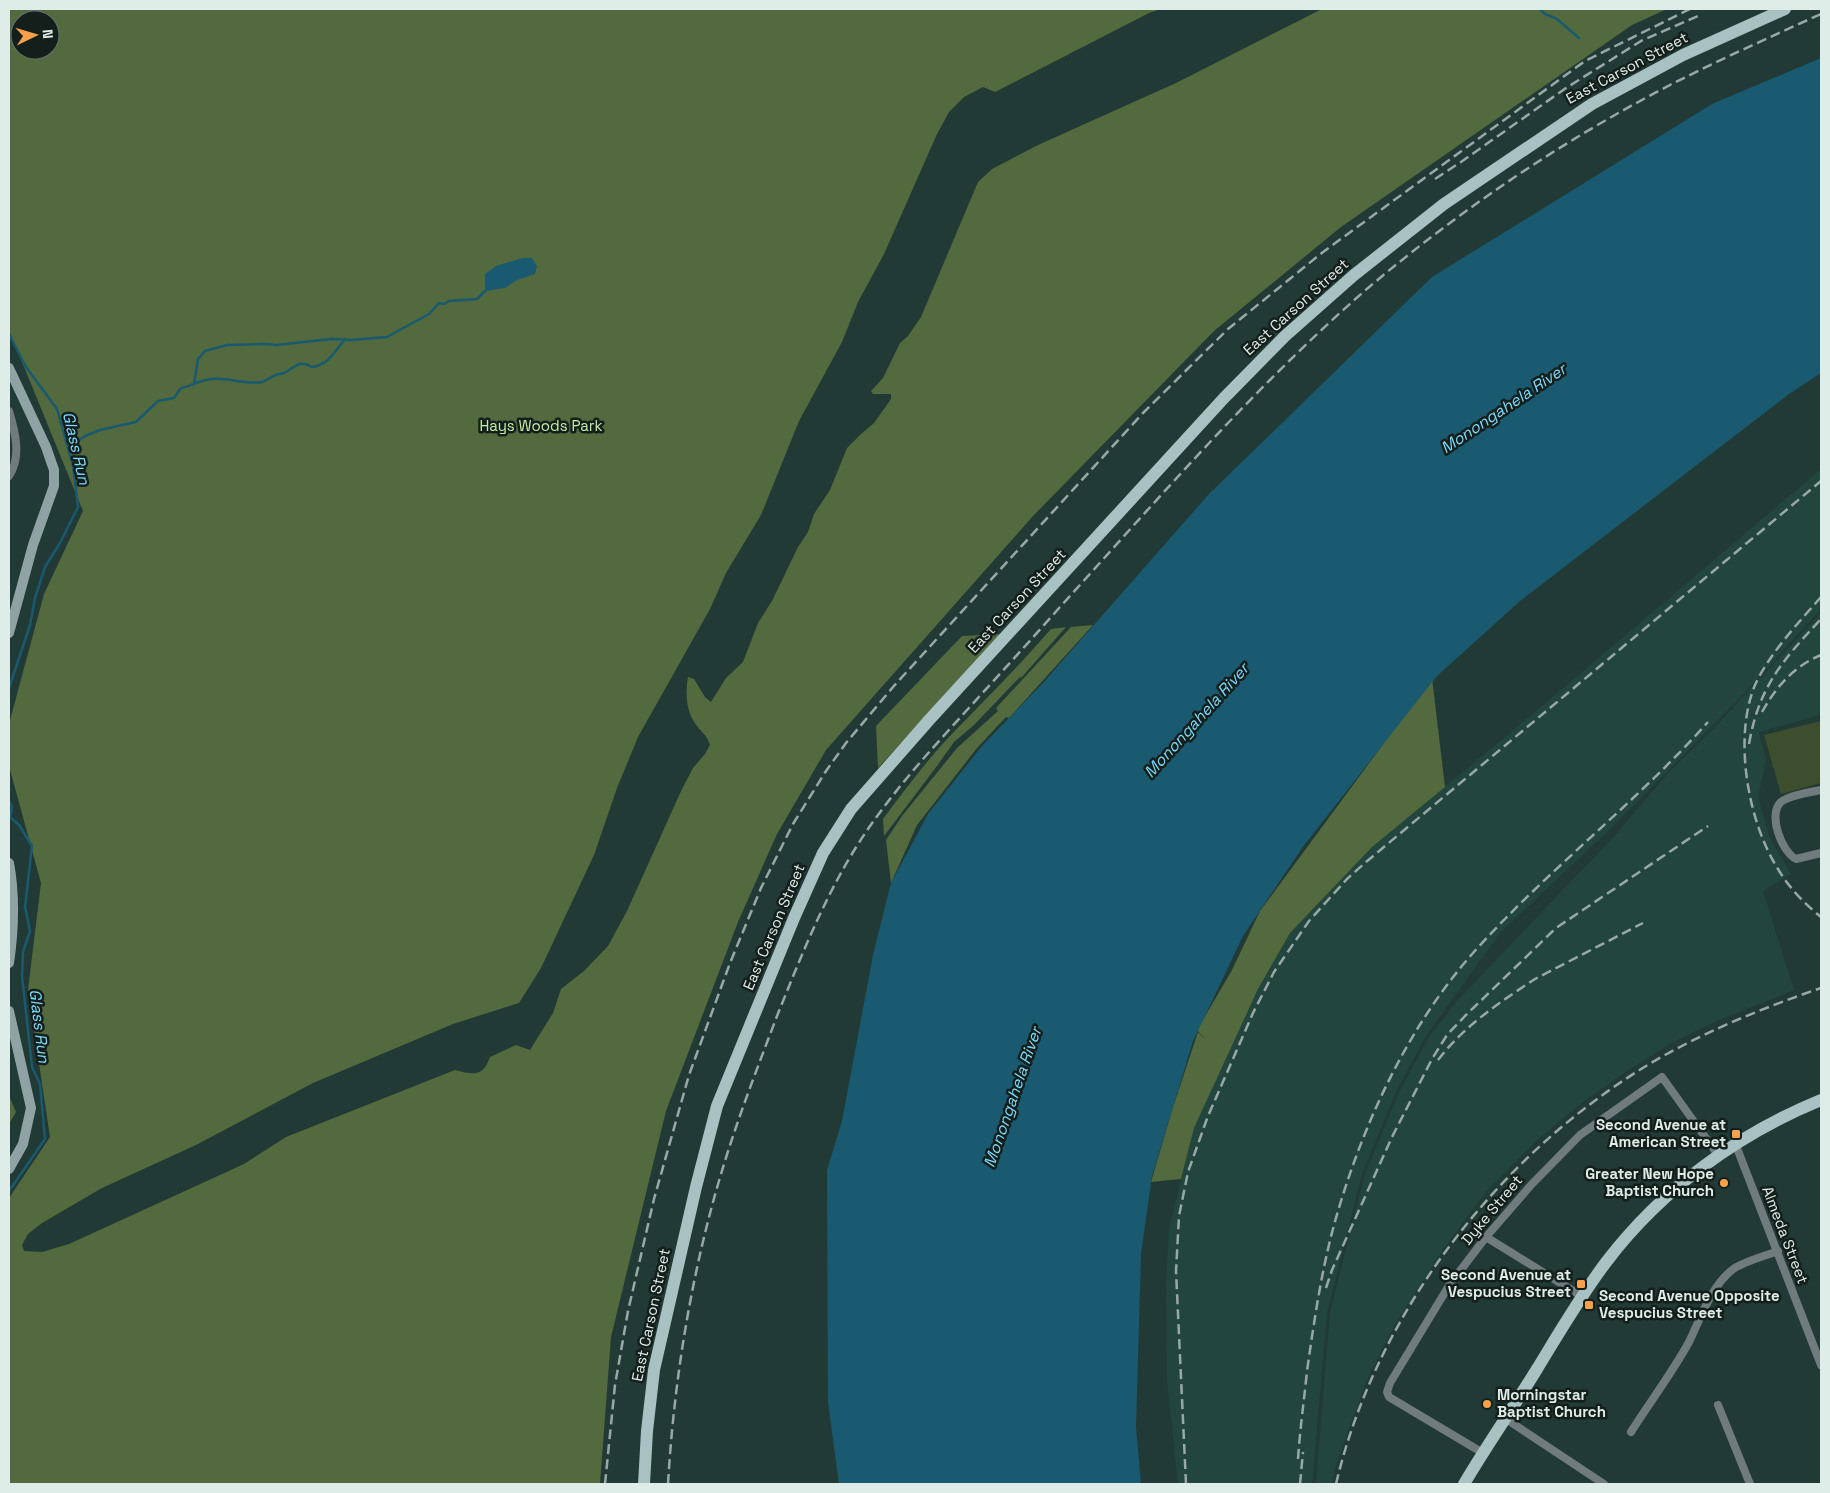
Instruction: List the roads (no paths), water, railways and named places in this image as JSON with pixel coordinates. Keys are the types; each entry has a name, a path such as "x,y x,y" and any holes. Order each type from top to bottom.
{"main road":[{"name":"East Carson Street","path":"644,1484 647,1431 654,1370 696,1187 717,1106 823,853 851,809 930,719 1224,398 1285,336 1340,286 1444,204 1592,104 1683,55 1785,9"},
{"path":"9,368 46,447 54,470 54,486 33,545 9,632"},
{"path":"9,863 13,886 13,932 9,963"},
{"path":"9,1011 31,1108 22,1144 9,1170"},
{"path":"1464,1484 1606,1262 1645,1218 1673,1191 1735,1143 1784,1116 1821,1100"}],"street":[{"path":"9,411 14,429 17,453 14,469 9,476"},
{"path":"1821,790 1785,799 1779,803 1775,817 1784,846 1791,857 1796,859 1821,853"},
{"name":"Dyke Street","path":"1483,1453 1389,1397 1387,1392 1390,1383 1450,1284 1486,1237 1532,1184 1580,1135 1662,1077 1718,1155"},
{"name":"Almeda Street","path":"1735,1143 1821,1365"},
{"path":"1486,1237 1583,1297"},
{"path":"1631,1432 1688,1343 1713,1293 1722,1281 1738,1266 1778,1251"},
{"path":"1718,1404 1750,1484"},
{"path":"1506,1419 1604,1484"}],"water":[{"name":"Monongahela River","path":"1821,58 1821,373 1789,394 1520,601 1436,677 1302,848 1243,936 1193,1041 1152,1176 1141,1254 1136,1427 1141,1484 839,1484 828,1402 827,1170 842,1121 873,955 891,883 928,814 982,746 1042,684 1209,494 1432,277 1712,104"},
{"path":"523,258 532,258 537,266 535,274 517,280 505,288 485,291 485,274 496,266"}],"waterway":[{"path":"1540,9 1545,14 1557,19 1579,38"},
{"path":"194,384 198,359 205,351 227,345 277,345 331,339 351,340 387,337 429,314 439,303 444,304 449,301 477,299 485,291"},
{"name":"Glass Run","path":"9,334 26,367 57,409 73,466 78,507 60,543 45,567 35,598 30,625 9,688"},
{"path":"68,448 85,436 100,430 136,422 158,401 174,398 181,388 211,379 249,383 266,381 300,364 312,367 323,363 331,357 345,339"},
{"name":"Glass Run","path":"9,801 12,807 10,817 19,825 32,846 25,907 30,931 23,952 22,976 32,1067 40,1084 45,1139 9,1191"}],"railway":[{"path":"605,1484 615,1385 628,1311 654,1199 689,1075 730,963 761,888 793,824 846,743 893,687 1143,413 1228,329 1323,252 1585,61 1690,9"},
{"path":"668,1484 679,1367 701,1250 727,1154 777,1016 817,920 846,864 868,828 893,795 948,731 1209,443 1287,363 1368,288 1476,204 1590,129 1688,76 1821,14"},
{"path":"1435,179 1566,88 1641,41 1698,16"},
{"path":"1186,1484 1176,1271 1179,1216 1188,1172 1208,1116 1253,1013 1274,972 1309,921 1347,879 1821,481"},
{"path":"1821,597 1776,650 1761,673 1748,706 1745,729 1747,779 1752,804 1767,850 1787,883 1821,917"},
{"path":"1749,744 1759,706 1774,675 1821,619"},
{"path":"1762,712 1773,694 1794,671 1821,655"},
{"path":"1298,1459 1312,1334 1329,1243 1358,1152 1388,1081 1427,1014 1473,953 1530,894 1651,781 1708,722"},
{"path":"1326,1288 1332,1270 1392,1137 1432,1059 1447,1035 1556,928 1708,826"},
{"path":"1438,1060 1471,1025 1535,979 1643,923"},
{"path":"1336,1484 1355,1421 1380,1360 1412,1301 1450,1245 1493,1193 1540,1146 1592,1103 1646,1066 1731,1022 1821,988"},
{"path":"1300,1484 1303,1452"}],"place":[{"name":"Second Avenue at American Street","path":"1736,1134"},
{"name":"Greater New Hope Baptist Church","path":"1724,1183"},
{"name":"Second Avenue at Vespucius Street","path":"1581,1284"},
{"name":"Second Avenue Opposite Vespucius Street","path":"1589,1305"},
{"name":"Morningstar Baptist Church","path":"1487,1404"}],"park label":[{"name":"Hays Woods Park","path":"541,426"}]}
